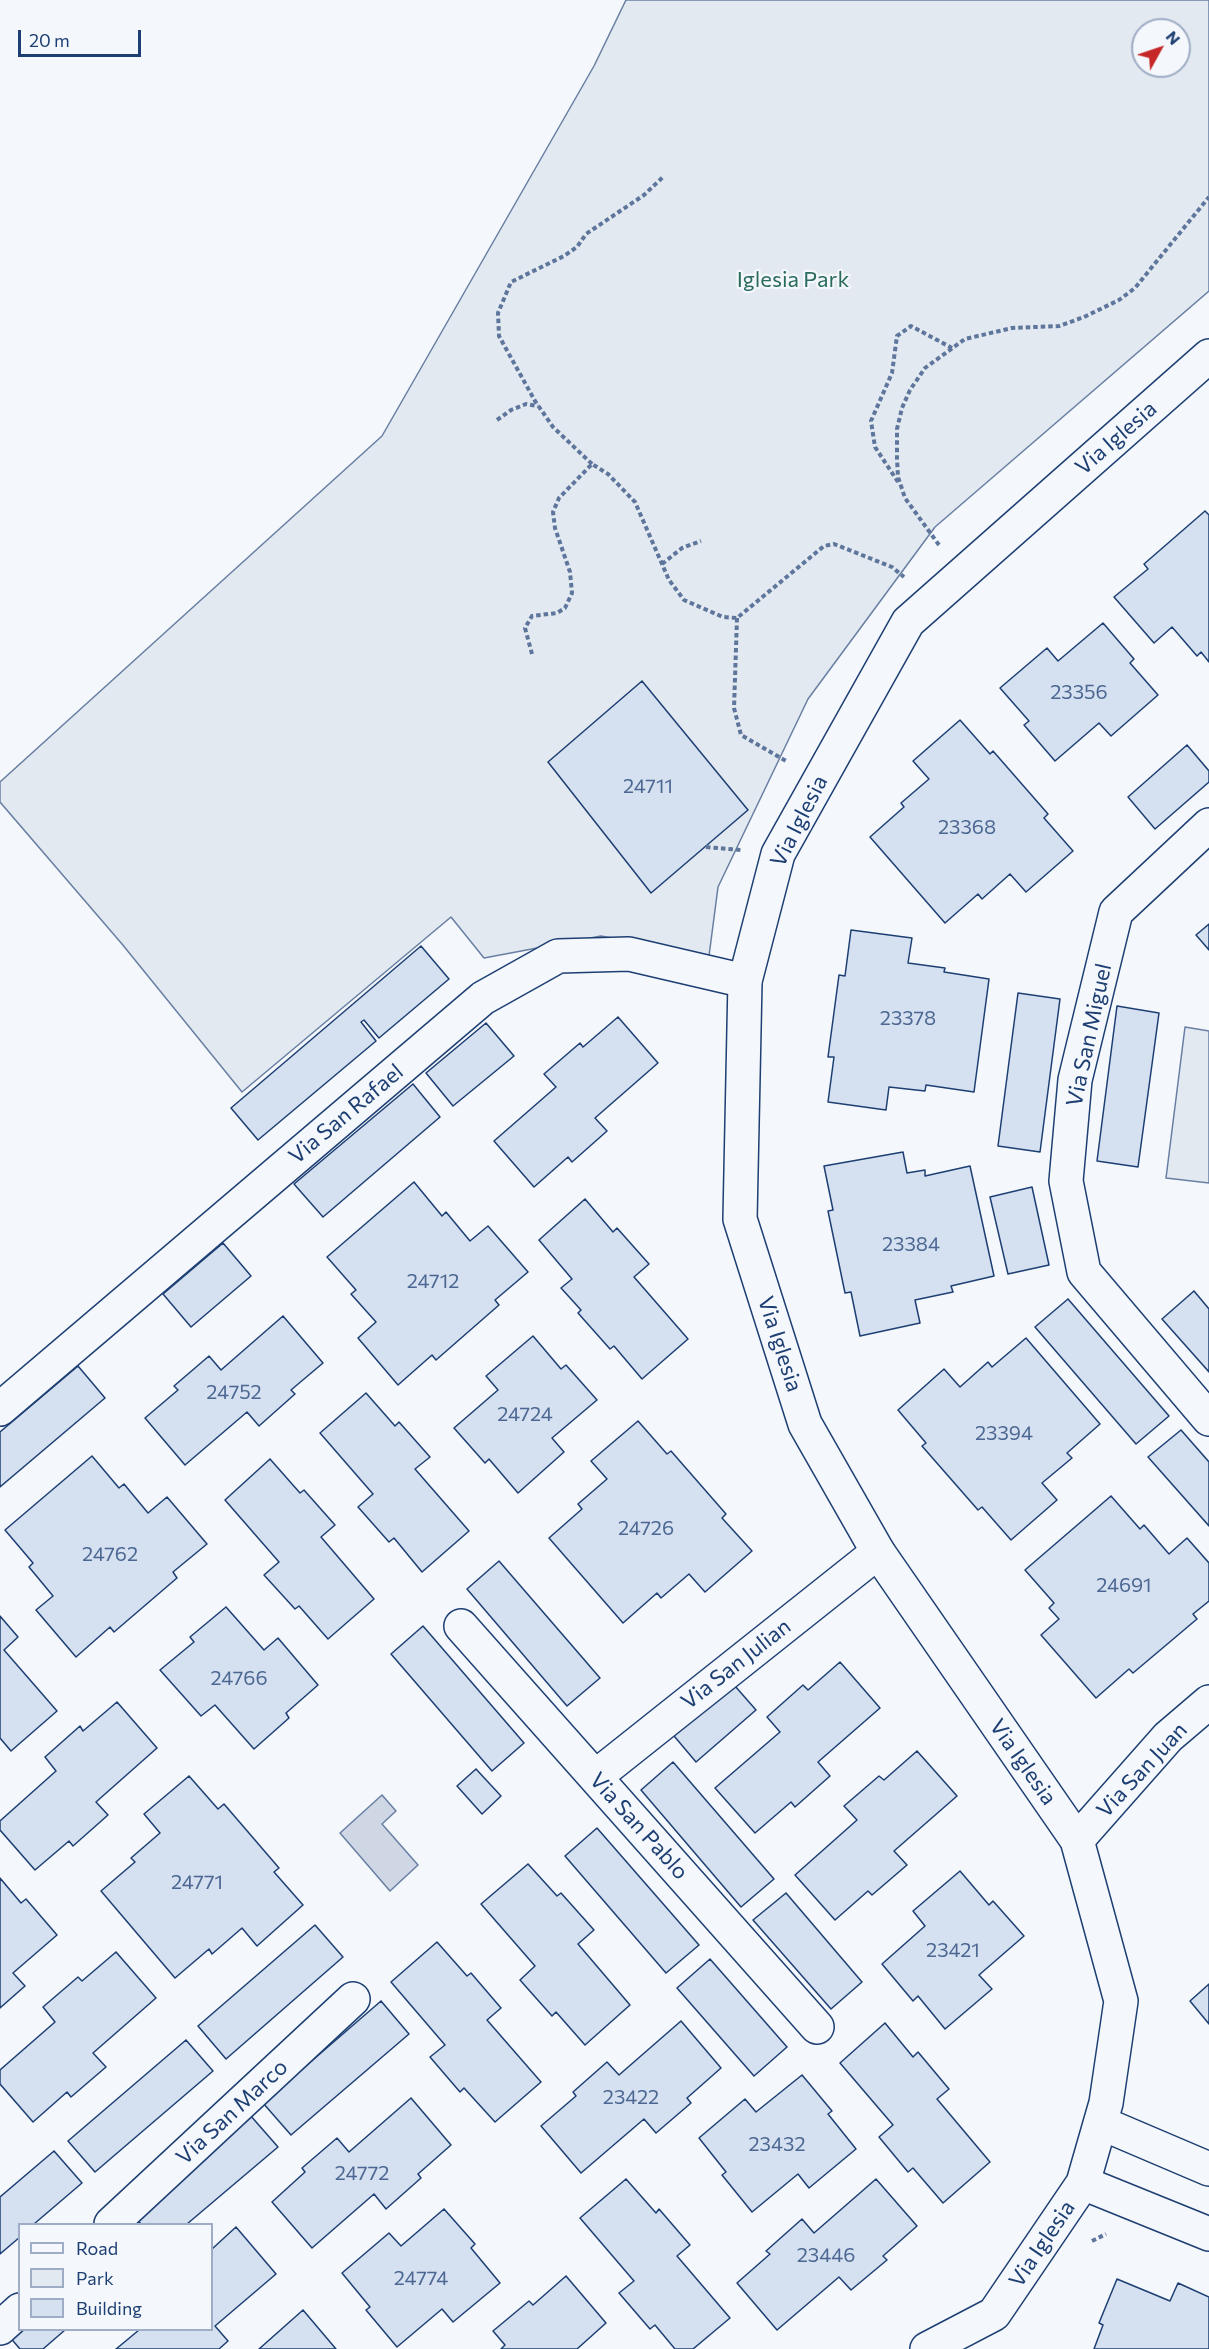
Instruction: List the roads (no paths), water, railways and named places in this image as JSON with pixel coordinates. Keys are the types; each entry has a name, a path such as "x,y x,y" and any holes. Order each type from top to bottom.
{"street":[{"name":"Via Iglesia","path":"927,2349 994,2314 1083,2182 1106,2103 1121,2001 1077,1840 878,1552 805,1424 740,1219 745,981 778,854 908,622 1209,356"},
{"name":"Via San Miguel","path":"1209,825 1116,912 1075,1080 1066,1181 1084,1272 1209,1419"},
{"name":"Via San Rafael","path":"0,1409 483,998 558,956 629,954 745,981"},
{"name":"Via San Julian","path":"595,1777 878,1552"},
{"name":"Via San Pablo","path":"461,1626 817,2026"},
{"name":"Via San Juan","path":"1077,1840 1168,1737 1209,1702"},
{"name":"Via San Marco","path":"112,2223 353,1999"},
{"path":"1101,2123 1209,2169"},
{"path":"1083,2182 1209,2234"},
{"path":"0,2328 18,2312"}],"park label":[{"name":"Iglesia Park","path":"793,280"}]}
